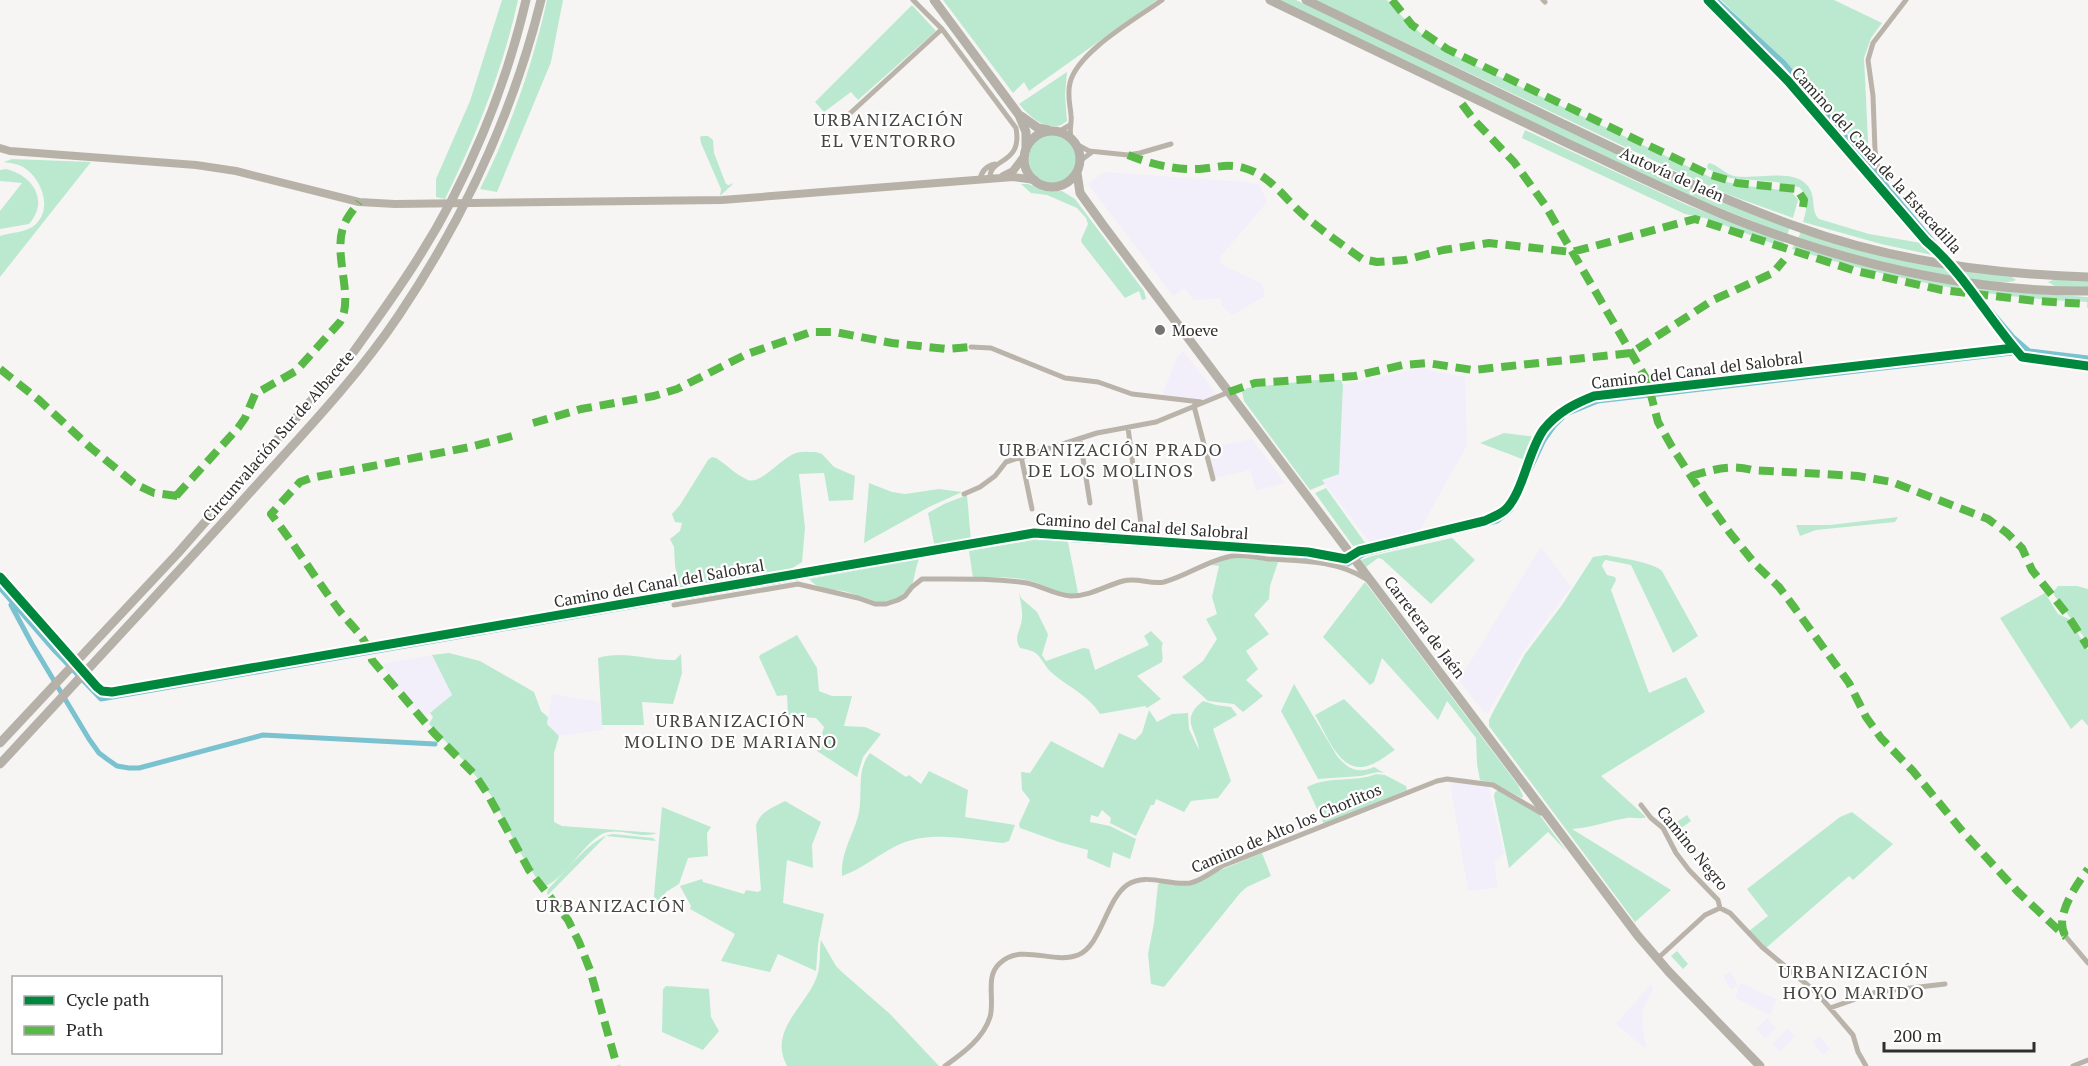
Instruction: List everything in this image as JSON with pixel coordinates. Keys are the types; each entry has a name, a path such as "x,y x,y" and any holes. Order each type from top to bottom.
{"highway":[{"name":"Circunvalación Sur de Albacete","path":"0,743 178,553 352,354 417,261 458,187 499,88 526,0"},
{"name":"Circunvalación Sur de Albacete","path":"0,764 317,417 398,317 475,187 512,100 531,42 541,0"},
{"name":"Autovía de Jaén","path":"1270,0 1636,176 1747,224 1845,257 1905,271 2025,288 2088,291"},
{"name":"Autovía de Jaén","path":"1306,0 1683,182 1796,227 1858,245 1938,262 2011,272 2088,276"},
{"path":"936,2 1019,115 1026,132 1025,166 1035,180 1046,186 1066,187 1080,193"},
{"path":"1019,115 1038,128 1056,132 1073,141 1080,161 1077,173 1068,182 1054,187"},
{"path":"1026,153 1035,138 1041,134 1056,132"},
{"name":"Carretera de Jaén","path":"1077,173 1080,193 1553,824 1657,959 1760,1066"}],"street":[{"path":"913,0 942,29 1016,128 1017,147 1009,158 992,169 994,179"},
{"path":"1162,0 1089,53 1078,64 1068,94 1073,141 1084,149 1128,155 1172,144"},
{"path":"1878,169 1868,60 1873,43 1906,0"},
{"path":"845,118 942,29"},
{"path":"1056,132 1071,124"},
{"path":"0,150 196,165 236,171 349,200 396,204 722,200 994,179 1035,180"},
{"path":"1080,161 1094,151"},
{"path":"994,179 1013,171 1026,153"},
{"path":"980,180 985,169 1002,162"},
{"path":"971,347 991,348 1065,378 1098,382 1132,394 1202,403"},
{"path":"964,494 980,487 995,476 1006,462 1021,456 1080,439 1156,422 1229,392"},
{"path":"1194,406 1213,479"},
{"path":"1128,428 1141,524"},
{"path":"1080,439 1090,503"},
{"path":"1021,456 1032,509"},
{"path":"674,605 798,584 875,604 886,604 905,596 921,579 1011,581 1035,585 1054,593 1071,596 1092,593 1122,581 1136,579 1153,583 1164,582 1234,555 1305,560 1333,565 1353,570 1370,580"},
{"name":"Camino de Alto los Chorlitos","path":"945,1066 969,1049 986,1025 992,1004 991,981 993,972 999,964 1018,954 1070,956 1081,954 1092,941 1120,891 1130,883 1141,880 1187,884 1197,881 1222,866 1410,791 1448,779 1493,785 1537,809 1553,824"},
{"name":"Camino Negro","path":"1641,806 1662,828 1689,870 1718,900 1720,908 1730,913 1762,947 1817,993 1830,1008 1853,1035 1866,1066"},
{"path":"1657,959 1705,915 1720,908"},
{"path":"2066,937 2088,963"},
{"path":"1830,1008 1876,992 1945,984"},
{"path":"2073,1066 2088,1060"}],"shaded area":[{"path":"1104,172 1260,185 1267,202 1221,256 1221,264 1262,284 1265,296 1232,315 1221,305 1221,298 1194,300 1184,288 1173,296 1088,184"},
{"path":"1183,351 1217,395 1201,401 1162,396 1176,359"},
{"path":"1419,368 1465,377 1467,445 1418,533 1371,544 1322,480 1339,473 1343,385"},
{"path":"1252,439 1285,483 1256,491 1250,470 1214,478 1207,448"},
{"path":"1541,547 1571,587 1523,652 1488,713 1484,712 1459,680"},
{"path":"432,655 452,695 423,719 389,678 383,664"},
{"path":"552,694 599,702 603,730 559,736 547,724"},
{"path":"1450,782 1487,785 1489,788 1504,853 1494,863 1498,887 1468,891"},
{"path":"1731,972 1738,986 1730,989 1723,975"},
{"path":"1741,983 1776,999 1770,1015 1735,998"},
{"path":"1651,984 1653,990 1644,1007 1642,1019 1646,1049 1616,1024"},
{"path":"1767,1018 1776,1028 1765,1039 1756,1029"},
{"path":"1787,1029 1795,1036 1780,1052 1772,1044"},
{"path":"1819,1036 1830,1049 1822,1055 1813,1042"}],"green space":[{"path":"502,0 518,0 505,51 478,127 445,199 436,197 436,179 470,101"},
{"path":"547,0 563,0 551,62 497,192 480,189 520,96"},
{"path":"943,0 1157,0 1029,91 1024,82 1013,93"},
{"path":"1277,0 1296,0 1483,89 1790,227 1787,235 1673,189"},
{"path":"1315,0 1387,0 1415,28 1447,52 1712,178 1739,185 1791,191 1798,200 1793,218 1732,196 1680,173"},
{"path":"1721,0 1834,0 1882,23 1871,38 1864,58 1869,160 1806,83"},
{"path":"912,5 936,31 858,100 851,92 824,112 815,102"},
{"path":"1067,72 1065,95 1067,121 1061,125 1047,126 1041,123 1019,104"},
{"path":"1525,130 1687,205 1784,242 1782,247 1705,218 1685,214 1522,138"},
{"path":"1047,135 1057,135 1069,142 1076,154 1076,164 1069,176 1057,183 1047,183 1032,172 1028,164 1028,154 1039,139"},
{"path":"708,136 713,140 714,153 726,184 734,183 720,196 721,189 701,143 700,137"},
{"path":"12,159 91,162 0,277 0,236 32,227 41,217 44,209 40,185 23,167 4,162"},
{"path":"1709,163 1734,176 1783,176 1800,180 1810,189 1819,219 1869,234 1921,243 1932,255 1881,244 1803,222 1806,199 1799,187 1776,182 1730,178 1708,169"},
{"path":"6,169 24,177 30,183 38,198 38,206 29,224 0,229 0,211 22,183 0,181 0,170"},
{"path":"1021,184 1049,191 1062,191 1075,199 1144,291 1146,299 1142,300 1139,291 1125,298 1082,243 1081,240 1088,224 1077,208 1047,195 1031,193"},
{"path":"1801,231 2009,275 2016,280 2001,283 1945,276 1798,239"},
{"path":"1794,245 1836,258 2009,292 2088,297 2088,302 2012,296 1938,285 1829,260 1792,249"},
{"path":"2055,279 2088,280 2088,288 2056,287 2048,282"},
{"path":"1316,380 1341,380 1343,385 1339,474 1322,480 1325,484 1310,490 1244,401 1242,392 1247,388"},
{"path":"1504,433 1536,437 1527,461 1480,443"},
{"path":"796,453 822,454 834,467 855,476 853,500 829,501 824,473 799,474 805,528 802,562 773,577 681,591 675,566 674,547 670,539 680,531 682,523 675,522 672,514 708,460 712,457 716,458 744,478 753,480 765,475"},
{"path":"869,483 892,492 905,494 939,489 962,492 929,507 864,543"},
{"path":"1326,488 1366,544 1353,546 1315,493"},
{"path":"967,495 971,541 935,548 928,513"},
{"path":"1898,517 1895,522 1816,530 1800,536 1796,525 1830,525"},
{"path":"1452,538 1475,560 1431,604 1382,559 1378,558 1366,567 1361,560 1372,556"},
{"path":"1033,540 1068,542 1078,593 1060,593 1020,579 973,578 969,551"},
{"path":"1606,555 1644,563 1662,571 1698,636 1673,653 1631,565 1606,560 1602,566 1607,575 1615,577 1616,580 1611,590 1649,693 1686,677 1705,712 1601,776 1646,817 1627,818 1572,829 1671,890 1635,922 1489,726 1489,720 1495,708 1525,654 1562,605 1593,557"},
{"path":"1233,557 1278,562 1270,586 1269,599 1254,615 1269,634 1246,651 1258,669 1246,680 1263,696 1243,712 1234,704 1208,701 1182,677 1203,661 1217,639 1206,619 1217,614 1212,597 1219,566 1211,565"},
{"path":"919,559 910,587 891,601 874,602 847,592 824,588 809,579"},
{"path":"1365,582 1518,785 1522,798 1497,785 1480,780 1476,738 1447,701 1438,720 1382,658 1374,682 1370,685 1323,637"},
{"path":"2058,586 2077,586 2088,589 2088,643 2054,595"},
{"path":"1019,592 1021,598 1037,612 1047,632 1042,655 1046,661 1083,648 1089,649 1095,670 1149,645 1144,636 1151,631 1163,643 1162,662 1137,676 1161,699 1147,708 1145,706 1100,714 1084,696 1050,671 1041,658 1031,651 1020,648 1017,637 1022,615"},
{"path":"2045,593 2058,614 2069,619 2088,650 2088,726 2082,719 2071,729 2000,618"},
{"path":"797,635 817,668 819,691 832,696 852,696 844,726 865,727 881,734 863,757 857,777 817,751 824,727 816,718 788,716 787,695 777,696 759,657"},
{"path":"449,653 480,661 534,692 541,711 548,717 547,724 559,736 554,753 554,822 562,826 657,833 644,835 615,831 602,834 587,846 557,879 542,887 518,849 493,798 463,760 429,724 433,717 430,713 452,695 432,655"},
{"path":"681,654 682,673 673,704 642,702 644,725 602,725 598,658 627,655 675,660"},
{"path":"1294,684 1341,760 1353,769 1363,770 1374,767 1384,773 1318,779 1281,711"},
{"path":"1344,699 1395,750 1373,764 1360,767 1343,760 1330,743 1315,715"},
{"path":"1203,701 1231,707 1237,715 1213,729 1231,781 1218,798 1191,801 1184,812 1156,799 1136,836 1110,823 1111,818 1102,810 1098,817 1091,815 1090,822 1110,826 1136,839 1130,859 1113,852 1110,868 1087,858 1088,850 1020,828 1019,824 1030,800 1022,790 1021,772 1030,773 1051,741 1103,768 1119,733 1135,740 1142,733 1149,710 1157,722 1172,714 1188,713 1189,729 1199,750 1191,720 1192,714"},
{"path":"870,753 906,777 909,775 921,784 929,771 968,790 965,817 1015,825 1009,841 1003,843 949,837 922,838 896,846 842,876 846,850 859,812 863,767"},
{"path":"1376,774 1385,775 1406,786 1407,790 1324,824 1307,787 1325,781"},
{"path":"1499,790 1539,814 1567,852 1548,832 1509,868 1494,796"},
{"path":"785,801 821,822 812,845 813,868 787,860 783,903 824,914 816,971 778,954 770,972 721,961 735,934 690,909 691,906 680,886 702,879 703,882 744,894 746,890 758,892 761,890 756,825 764,813"},
{"path":"662,807 711,827 707,833 708,856 688,858 679,884 666,892 655,909 654,895"},
{"path":"1852,812 1893,844 1853,880 1849,876 1766,948 1749,931 1768,916 1747,889 1840,817"},
{"path":"1687,815 1691,821 1676,832 1671,826"},
{"path":"613,834 653,838 656,841 606,836 548,895 548,889 587,848 605,836"},
{"path":"1262,853 1271,876 1241,892 1164,987 1151,984 1148,954 1158,884 1162,882 1184,885"},
{"path":"821,940 836,966 890,1014 939,1066 787,1066 782,1053 782,1040 818,973"},
{"path":"1677,951 1688,964 1683,969 1671,956"},
{"path":"666,986 709,989 711,1017 719,1031 703,1050 662,1032 663,989"}],"waterway":[{"path":"1716,0 1784,63 1946,257"},
{"path":"1980,298 2014,338 2029,351"},
{"path":"0,588 101,699 1031,537 1274,553 1348,564 1364,554 1497,521 1511,510 1544,440 1554,426 1566,414 1598,401 2029,351 2088,358"},
{"path":"11,605 89,739 99,753 117,766 139,768 263,735 435,744"}],"marked path":[{"path":"1392,0 1412,25 1447,49 1708,174 1737,183 1797,189 1804,200 1803,207"},
{"path":"1462,104 1514,162 1545,205 1647,380 1658,422 1672,447 1730,533 1794,607 1849,683 1866,717 1881,738 1913,771 1963,832 2018,892 2066,937"},
{"path":"1128,155 1154,164 1172,167 1199,169 1232,166 1254,171 1270,182 1299,211 1334,239 1362,259 1377,262 1405,260 1443,250 1489,243 1572,252 1695,219 1856,271 1942,290 2036,301 2088,304"},
{"path":"176,496 238,428 255,394 296,371 340,322 345,301 341,237 345,222 359,202"},
{"path":"1229,392 1255,383 1355,376 1403,365 1427,363 1473,370 1631,353 1713,300 1773,273 1784,260"},
{"path":"533,423 581,409 654,396 677,389 747,354 811,332 835,332 892,343 946,349 971,347"},
{"path":"0,369 135,484 154,493 178,496"},
{"path":"512,436 470,447 311,478 300,482 271,514 336,606 362,637 372,660 434,733 475,775 529,870 568,920 590,970 617,1066"},
{"path":"1691,476 1721,468 1858,476 1892,482 1988,519 2022,548 2032,570 2066,613 2088,647"},
{"path":"2065,935 2062,919 2068,900 2088,869"}],"cycle path":[{"name":"Camino del Canal de la Estacadilla","path":"1708,0 1788,81 1926,241 1953,268 2022,357 2088,366"},
{"name":"Camino del Canal del Salobral","path":"0,577 97,687 102,691 112,692 1034,533 1308,552 1346,559 1359,551 1484,521 1503,512 1516,494 1538,438 1544,429 1567,409 1594,396 2014,348"}],"place":[{"name":"Moeve","path":"1160,330"}],"district":[{"name":"URBANIZACIÓN EL VENTORRO","path":"889,129"},
{"name":"URBANIZACIÓN PRADO DE LOS MOLINOS","path":"1111,459"},
{"name":"URBANIZACIÓN MOLINO DE MARIANO","path":"731,730"},
{"name":"URBANIZACIÓN","path":"611,905"},
{"name":"URBANIZACIÓN HOYO MARIDO","path":"1854,981"}]}
